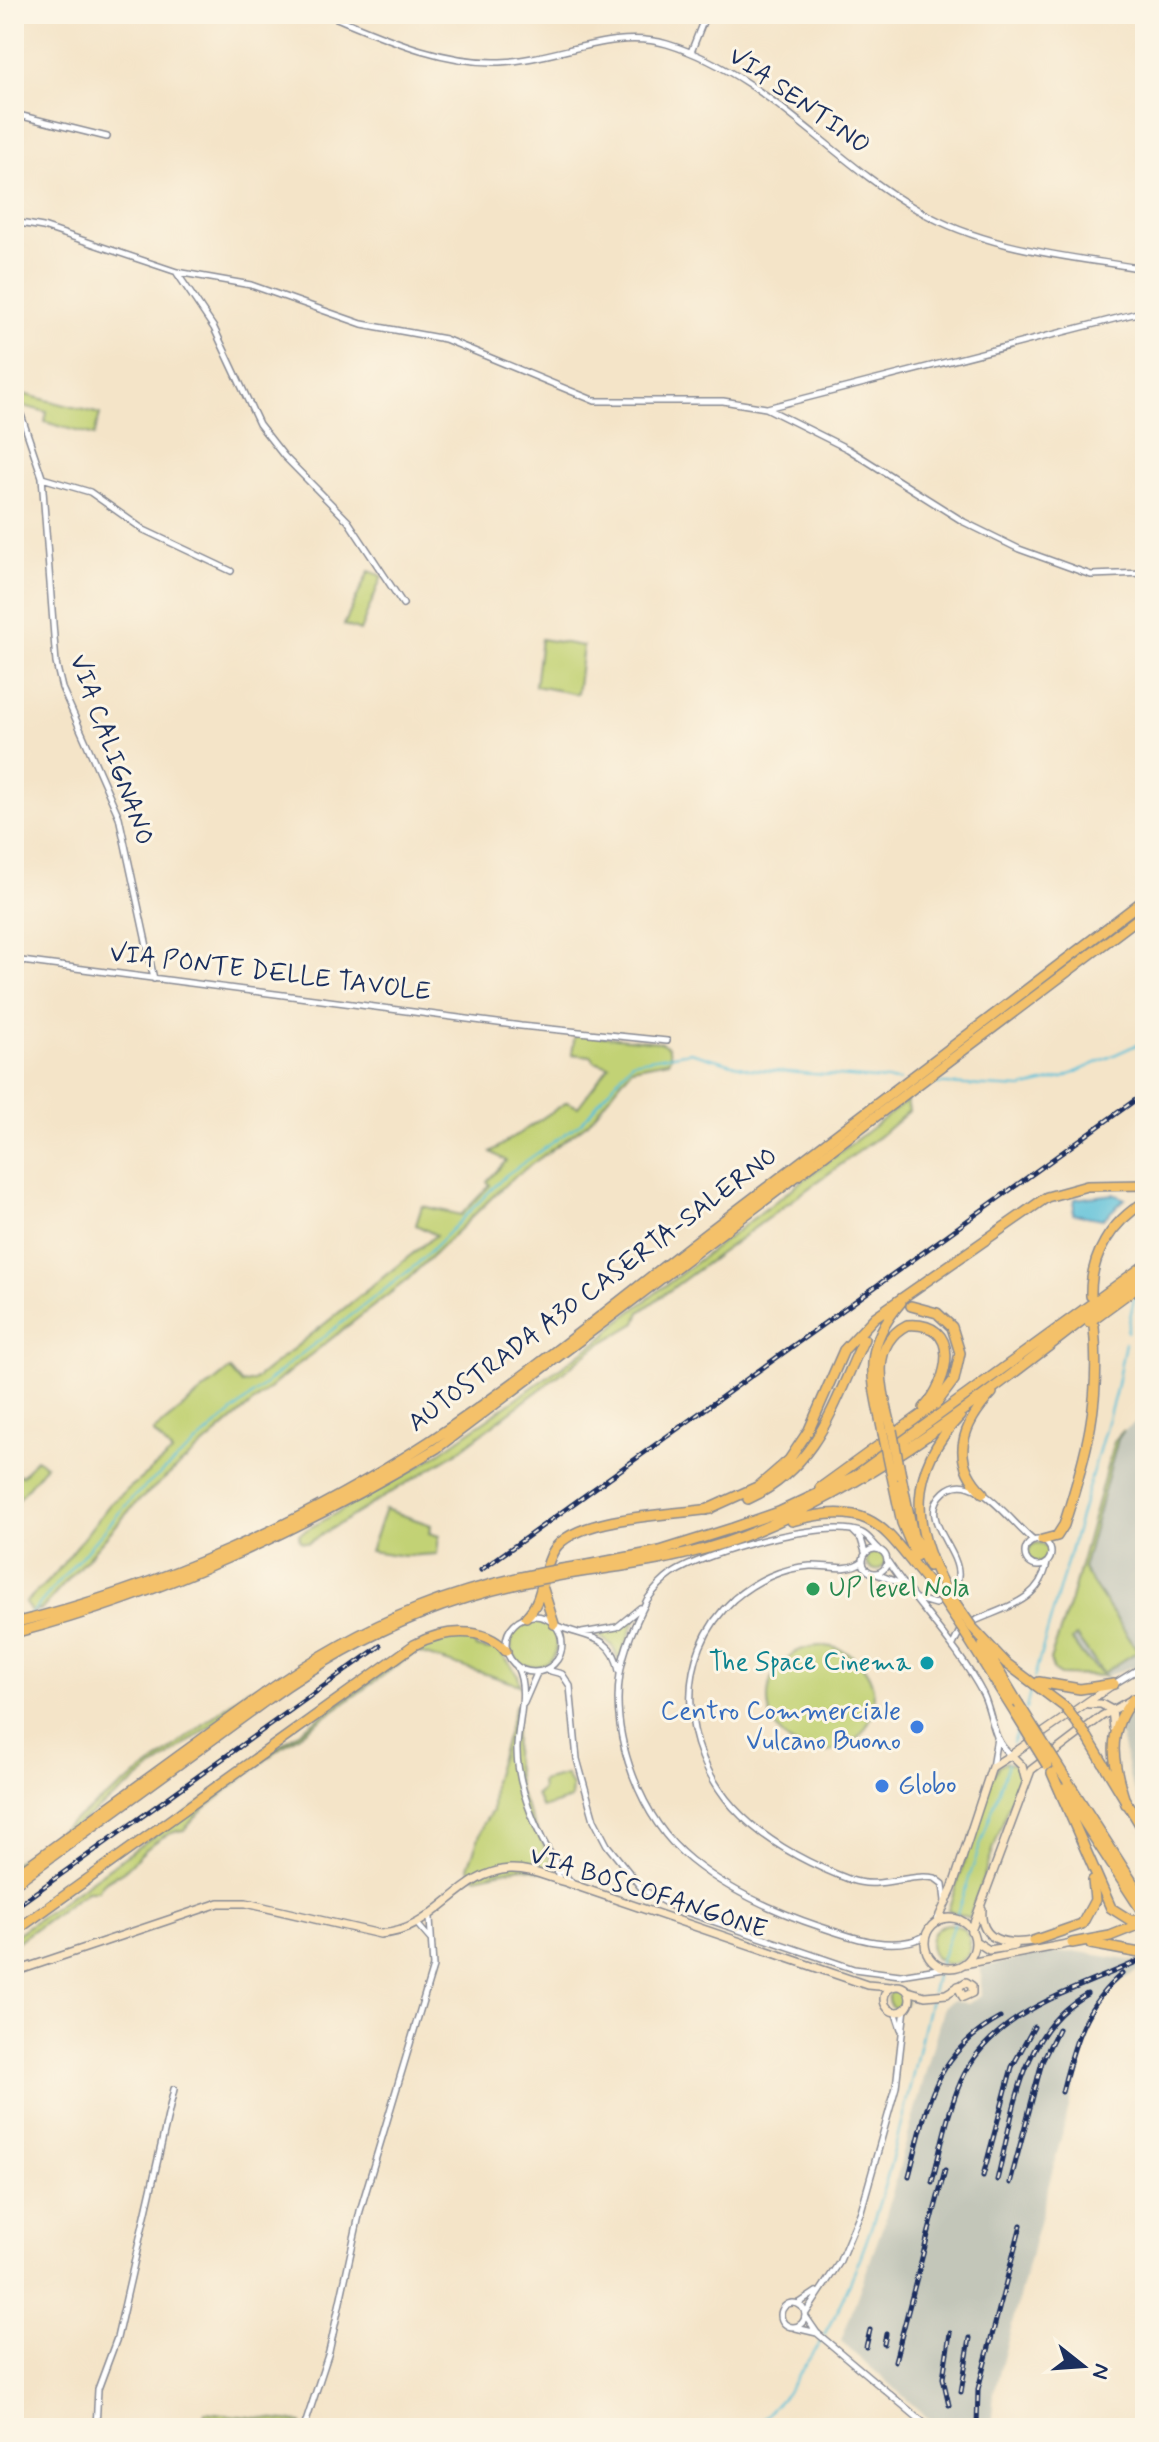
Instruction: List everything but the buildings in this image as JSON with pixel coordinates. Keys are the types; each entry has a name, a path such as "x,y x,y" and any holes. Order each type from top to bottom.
{"highway":[{"name":"AUTOSTRADA A30 CASERTA-SALERNO","path":"17,1622 134,1587 245,1542 337,1497 430,1441 877,1107 1145,899"},
{"name":"AUTOSTRADA A30 CASERTA-SALERNO","path":"14,1636 168,1585 262,1545 343,1504 437,1448 895,1105 1145,913"},
{"path":"706,1510 759,1486 789,1460 809,1430 851,1340 909,1294 1047,1197 1087,1186 1145,1185"},
{"path":"1091,1296 1092,1275 1103,1244 1123,1218 1145,1202"},
{"path":"952,1424 1120,1292 1145,1265"},
{"path":"739,1538 857,1483 1145,1273"},
{"path":"14,1876 266,1696 339,1651 424,1611 508,1585 660,1551 779,1512 876,1463 1120,1292 1145,1281"},
{"path":"909,1294 884,1326 873,1352 871,1374 887,1432 909,1543 942,1590 1134,1894 1145,1920"},
{"path":"779,1512 834,1479 945,1395 957,1371 960,1353 957,1337 948,1322 930,1309 911,1306"},
{"path":"887,1432 881,1371 883,1350 899,1329 915,1325 937,1333 944,1343 947,1364 935,1394 916,1417"},
{"path":"1038,1540 1057,1536 1064,1525 1092,1424 1098,1377 1094,1326"},
{"path":"526,1617 543,1586 554,1549 576,1531 729,1506 759,1494 804,1459 829,1419 864,1339"},
{"path":"983,1493 964,1468 961,1449 970,1420 992,1393"},
{"path":"942,1590 922,1535 919,1501 927,1465 952,1424 980,1395"},
{"path":"587,1568 658,1560 810,1516 855,1515 886,1530 942,1590"},
{"path":"543,1586 545,1606 554,1624"},
{"path":"967,1629 1006,1663 1040,1684 1066,1708 1088,1738 1145,1833"},
{"path":"14,1932 414,1645 437,1635 464,1633 491,1639 506,1651"},
{"path":"1040,1684 1080,1689 1114,1684"},
{"path":"14,1884 266,1696"},
{"path":"1126,1804 1113,1758 1114,1730 1133,1699"},
{"path":"1033,1941 1075,1929 1089,1915 1095,1891 1051,1766"},
{"path":"1084,1854 1111,1908 1123,1917 1145,1920"},
{"path":"1134,1894 1145,1902"},
{"path":"1072,1943 1110,1936 1145,1920"},
{"path":"1072,1943 1118,1947 1145,1954"}],"street":[{"name":"VIA SENTINO","path":"327,14 420,49 481,62 526,60 635,40 651,40 691,52 753,87 908,204 942,222 1023,250 1145,269"},
{"path":"691,52 706,14"},
{"path":"1129,14 1145,21"},
{"path":"14,114 107,137"},
{"path":"14,176 22,147"},
{"path":"14,222 43,227 177,272 251,285 362,324 445,339 595,401 723,401 766,408 848,449 964,522 1031,554 1091,575 1145,573"},
{"path":"177,272 214,328 259,424 284,456 348,521 403,604"},
{"path":"766,408 1145,311"},
{"name":"VIA CALIGNANO","path":"14,394 42,478 56,663 62,688 119,817 154,979"},
{"path":"42,478 90,492 144,530 231,571"},
{"name":"VIA PONTE DELLE TAVOLE","path":"14,960 521,1026 667,1041"},
{"path":"918,1599 935,1604 954,1591 959,1581 960,1571 938,1523 936,1507 941,1495 961,1485 983,1493 1051,1552 1044,1581 1032,1595 967,1629 953,1646"},
{"path":"852,1530 861,1539 865,1554 863,1561 868,1572 908,1588"},
{"path":"582,1633 617,1627 669,1575 698,1561 791,1533 852,1530 866,1535 879,1549 953,1646 986,1701 1002,1748 1025,1770 1024,1784"},
{"path":"1038,1540 1026,1549 1028,1561 1039,1566 1047,1563"},
{"path":"865,1554 879,1549"},
{"path":"863,1561 848,1568 818,1566 788,1570 758,1582 725,1607 707,1632 692,1669 689,1702 693,1728 714,1780 735,1809 759,1830 794,1854 855,1881 890,1884 935,1878 945,1890 940,1915"},
{"path":"876,1574 883,1571 888,1562"},
{"path":"619,1676 630,1635 647,1600"},
{"path":"562,1876 523,1791 518,1761 523,1682 506,1651 508,1633 526,1617 541,1617 608,1644 617,1659 620,1722 633,1774 658,1823 691,1860 765,1904 822,1927 888,1943 908,1942 927,1935"},
{"path":"517,1667 537,1673 547,1670 559,1659 562,1648 560,1632 554,1624"},
{"path":"942,1631 967,1629"},
{"path":"992,1767 1145,1665"},
{"path":"547,1670 562,1674 570,1686 577,1759 594,1820 607,1845 643,1890 677,1909 854,1969 900,1975 1072,1943"},
{"path":"520,1716 537,1673"},
{"path":"997,1737 992,1767 952,1889 927,1935 926,1950 941,1967 959,1977 961,1984 973,1991 968,1997 960,1996 961,1984 963,1964 973,1952 973,1935 984,1898 1024,1784 1037,1763 1145,1690"},
{"path":"1085,1704 1101,1704 1112,1710"},
{"path":"1112,1710 1114,1730"},
{"path":"554,1855 556,1870 562,1876"},
{"name":"VIA BOSCOFANGONE","path":"14,1972 219,1903 246,1903 380,1934 402,1931 430,1918 472,1883 495,1872 517,1869 562,1876 577,1886 867,1985 907,1990 925,1996"},
{"path":"547,1876 556,1870"},
{"path":"984,1898 981,1920 989,1934 1011,1944 1033,1941"},
{"path":"304,2428 329,2352 360,2211 433,1967 430,1918"},
{"path":"935,1924 954,1919 973,1935 980,1946 994,1950 1033,1941"},
{"path":"418,1925 431,1941"},
{"name":"VIA BOSCOFANGONE","path":"944,1994 961,1984"},
{"name":"VIA BOSCOFANGONE","path":"867,1985 884,1999 887,2007 895,2011 902,2034"},
{"path":"884,1999 891,1987"},
{"path":"795,2328 845,2251 869,2187 896,2087 907,1990"},
{"name":"VIA BOSCOFANGONE","path":"895,2011 925,1996 960,1996"},
{"path":"96,2428 98,2389 117,2338 174,2089"},
{"path":"818,2334 784,2323 781,2312 786,2305 798,2304 823,2286"},
{"path":"798,2304 818,2334 930,2428"}],"shaded area":[{"path":"1145,1415 1145,1687 1131,1667 1103,1677 1058,1674 1050,1663 1070,1603 1114,1441"},
{"path":"1145,1693 1145,1796 1143,1792 1137,1796 1130,1780 1120,1729 1134,1704"},
{"path":"1079,1952 1145,1963 1145,1967 1116,1984 1092,2020 994,2393 991,2428 939,2428 841,2341 884,2223 944,2006 954,2000 968,2004 981,1995 981,1968 1039,1953"}],"green space":[{"path":"15,392 100,414 94,436 45,422 47,412 19,405"},
{"path":"369,571 382,576 360,631 344,625"},
{"path":"541,639 583,646 577,694 535,686"},
{"path":"575,1034 660,1042 668,1047 671,1056 668,1061 632,1068 588,1123 510,1180 407,1280 291,1370 135,1504 42,1609 31,1612 25,1603 54,1575 110,1504 172,1453 153,1432 226,1372 230,1370 242,1384 253,1381 436,1235 416,1225 422,1206 461,1215 490,1185 487,1181 506,1161 491,1152 567,1102 578,1107 609,1066 594,1061 591,1056 572,1054"},
{"path":"907,1101 909,1111 881,1135 640,1312 636,1323 597,1346 456,1453 308,1543 300,1541 299,1534 422,1465 605,1336 619,1321"},
{"path":"1124,1430 1118,1439 1083,1569 1138,1651 1103,1673 1076,1636 1072,1640 1083,1656 1105,1676 1060,1675 1054,1671 1050,1660 1070,1603 1114,1441"},
{"path":"36,1459 46,1465 14,1505 14,1473 22,1476"},
{"path":"385,1509 431,1525 429,1533 439,1536 437,1554 404,1556 370,1551"},
{"path":"1038,1543 1045,1546 1048,1553 1045,1560 1038,1563 1031,1560 1028,1553 1031,1546"},
{"path":"876,1552 885,1561 876,1570 867,1561"},
{"path":"637,1615 619,1662 612,1645 597,1635 621,1628"},
{"path":"534,1621 551,1627 557,1644 551,1661 534,1667 517,1661 511,1644 517,1627"},
{"path":"454,1636 470,1637 476,1647 489,1650 496,1646 518,1675 520,1685 416,1652 274,1753 199,1813 184,1830 160,1839 98,1891 87,1891 14,1944 14,1936 419,1646"},
{"path":"821,1646 841,1650 858,1662 870,1679 874,1699 870,1719 858,1736 841,1748 821,1752 801,1748 784,1736 772,1719 768,1699 772,1679 784,1662 801,1650"},
{"path":"266,1685 14,1871 14,1863 161,1758 248,1689"},
{"path":"516,1704 514,1757 519,1791 555,1870 549,1873 521,1867 476,1877 468,1867 484,1823 492,1811 493,1782"},
{"path":"1005,1762 1016,1765 1019,1776 969,1918 948,1910 991,1780 999,1765"},
{"path":"566,1775 572,1787 571,1799 542,1808 536,1795 542,1790 541,1781"},
{"path":"950,1924 964,1930 970,1944 964,1958 950,1964 936,1958 930,1944 936,1930"},
{"path":"897,1990 906,1999 897,2008 888,1999"},
{"path":"205,2412 302,2423 300,2428 203,2428"}],"water":[{"path":"1114,1194 1125,1199 1103,1219 1073,1214 1075,1199"}],"waterway":[{"path":"927,1083 1022,1088 1063,1078 1145,1041"},
{"path":"30,1615 132,1498 291,1362 416,1265 506,1175 582,1122 632,1062 690,1052 750,1069 900,1081"},
{"path":"1141,1264 1145,1242"},
{"path":"1127,1332 1135,1294"},
{"path":"1034,1678 1115,1394 1125,1343"},
{"path":"1026,1709 1031,1688"},
{"path":"1013,1743 1019,1726"},
{"path":"939,1966 1008,1764"},
{"path":"932,1993 937,1972"},
{"path":"824,2335 844,2296 876,2214 930,1999"},
{"path":"754,2428 785,2395 821,2341"}],"railway":[{"path":"481,1570 1145,1093"},
{"path":"14,1908 380,1646"},
{"path":"932,2182 961,2081 975,2056 994,2036 1041,2004 1145,1958"},
{"path":"1062,2092 1076,2042 1089,2013 1122,1974"},
{"path":"997,2180 1015,2101 1034,2051 1047,2029 1065,2010 1087,1994"},
{"path":"909,2176 928,2106 946,2066 977,2033 1000,2018"},
{"path":"983,2176 1012,2067 1034,2027"},
{"path":"1010,2183 1042,2062 1058,2029"},
{"path":"895,2361 945,2170"},
{"path":"977,2426 978,2389 1021,2225"},
{"path":"866,2347 870,2330"},
{"path":"949,2405 943,2378 950,2333"},
{"path":"884,2344 886,2334"},
{"path":"961,2392 970,2338"}],"place":[{"name":"UP level Nola","path":"813,1589"},
{"name":"The Space Cinema","path":"927,1663"},
{"name":"Centro Commerciale Vulcano Buono","path":"917,1727"},
{"name":"Globo","path":"882,1786"}]}
